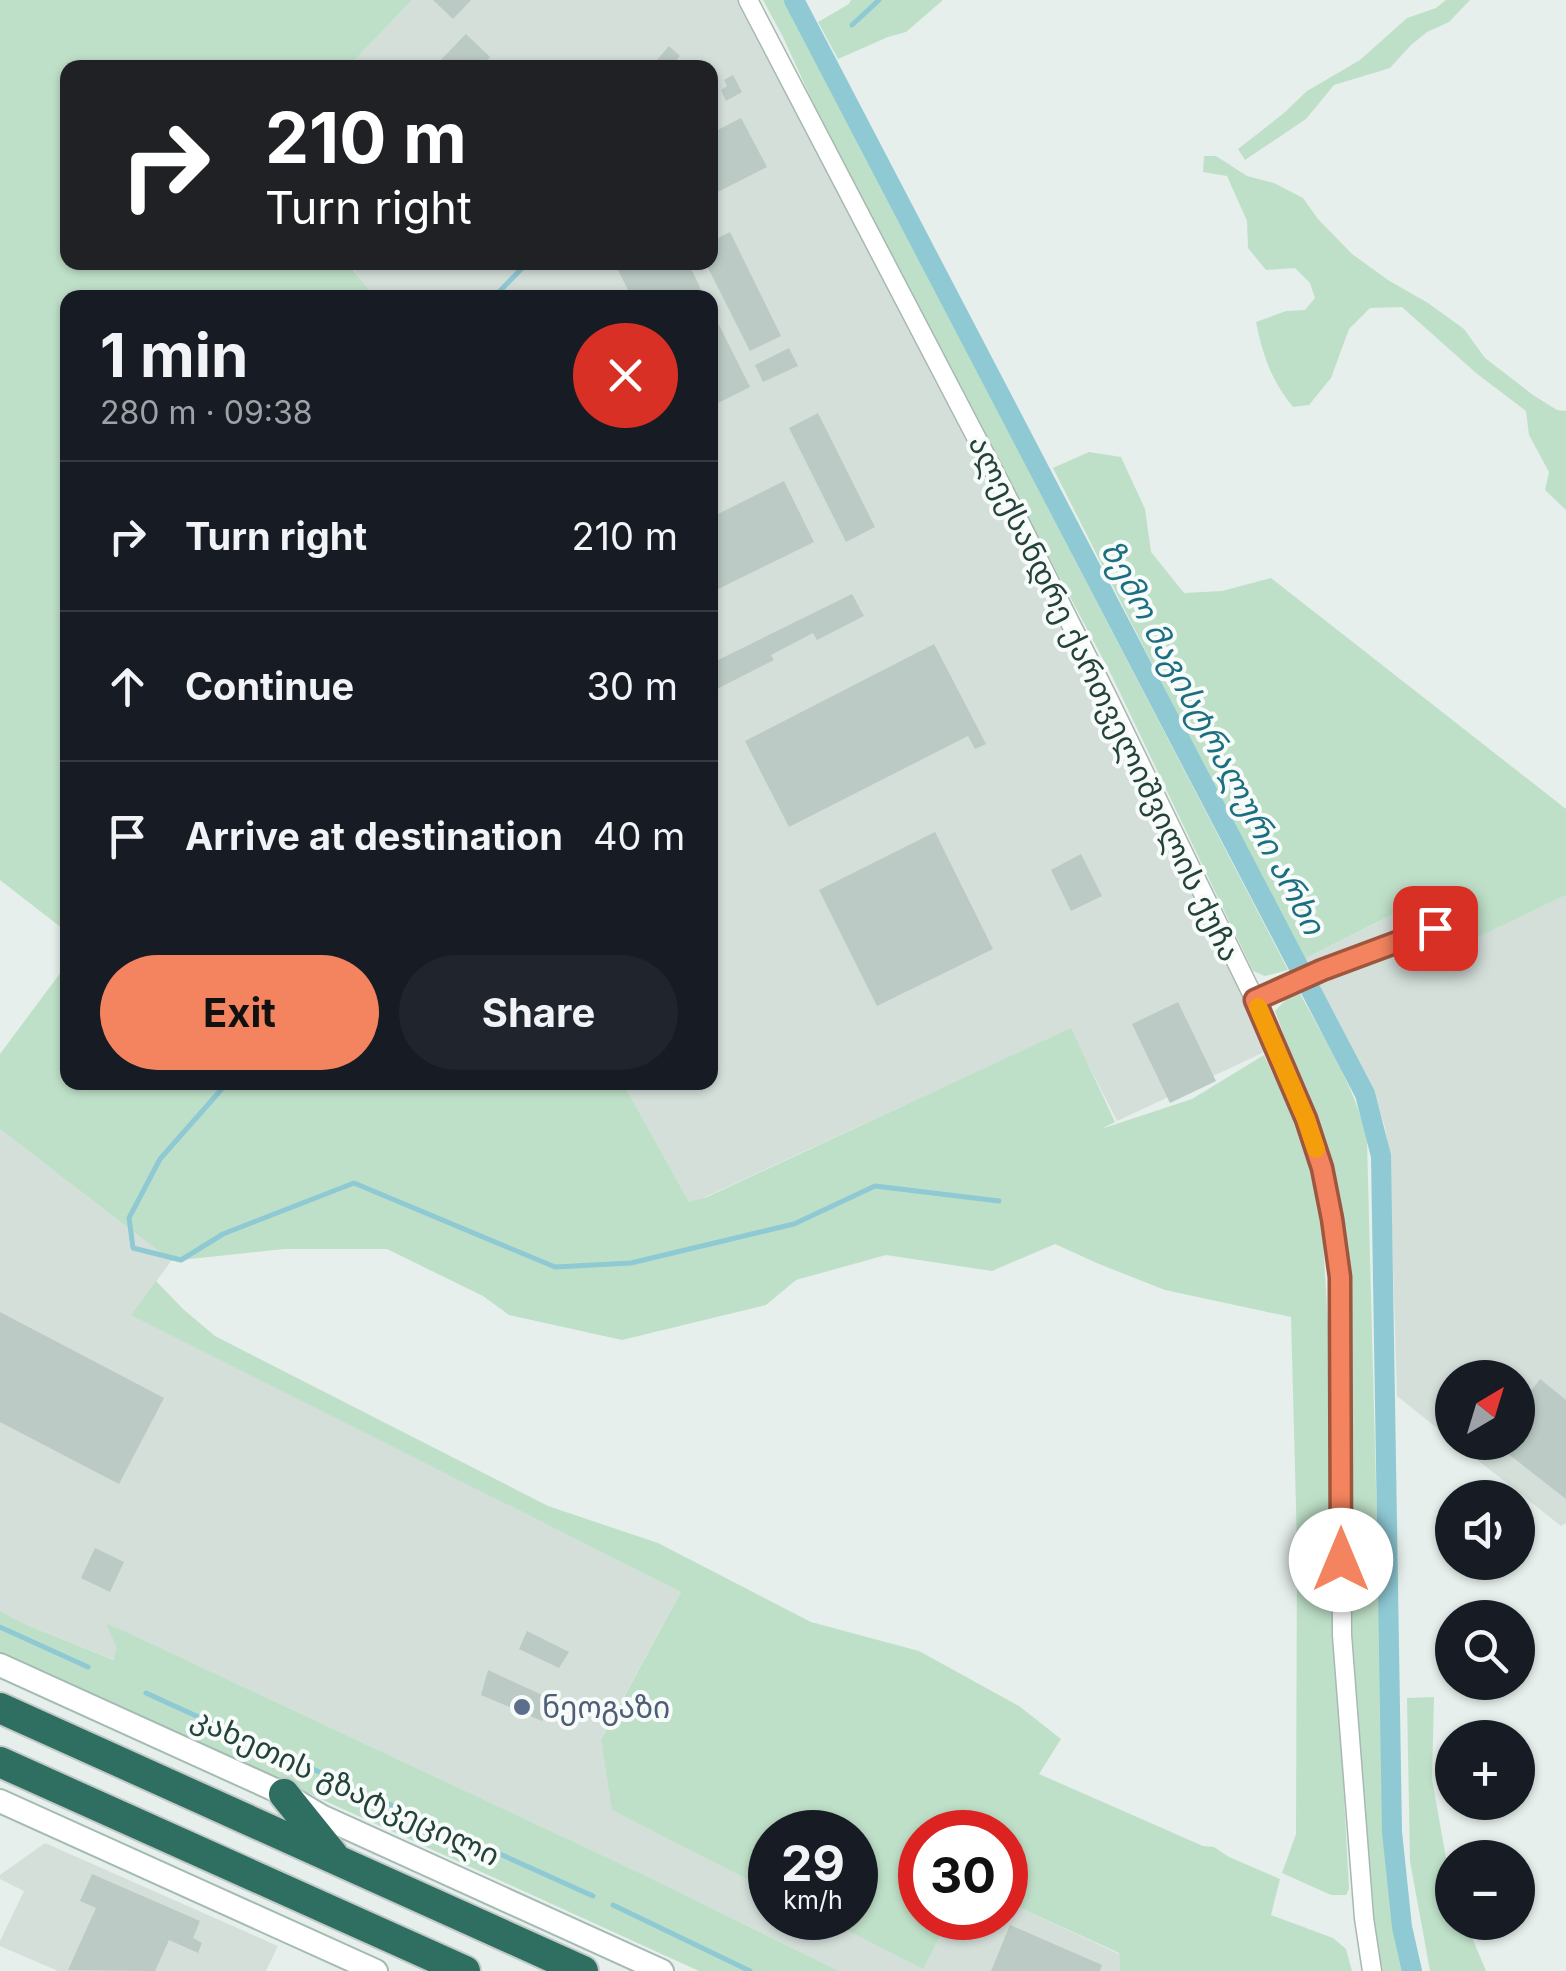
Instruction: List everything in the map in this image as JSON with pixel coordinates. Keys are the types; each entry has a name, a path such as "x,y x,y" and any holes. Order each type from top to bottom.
{"highway":[{"path":"0,1708 582,1971"},
{"path":"0,1762 466,1971"},
{"path":"284,1794 338,1861"}],"street":[{"name":"ალექსანდრე ქართველიშვილის ქუჩა","path":"748,0 1100,683 1255,1000 1306,1119 1322,1168 1340,1277 1342,1635 1364,1918 1372,1971"},
{"path":"1255,1000 1322,970 1463,917"},
{"name":"კახეთის გზატკეცილი","path":"0,1665 662,1971"},
{"path":"0,1801 376,1971"}],"shaded area":[{"path":"412,0 748,0 1275,1047 1117,1121 1070,1029 690,1204 627,1090 718,1090 718,290 370,290 354,270 718,270 718,60 355,60"},
{"path":"1443,890 1457,946 1566,895 1566,1523 1561,1526 1535,1505 1535,1480 1503,1480 1478,1460 1535,1460 1535,1360 1435,1360 1435,1426 1397,1396 1390,1165 1385,1127 1375,1098 1302,960"},
{"path":"0,1129 171,1261 132,1315 681,1592 601,1738 613,1810 748,1880 748,1926 131,1634 116,1646 115,1660 0,1611"},
{"path":"45,1843 278,1946 266,1971 58,1971 0,1946 24,1891 0,1879 0,1875"},
{"path":"1028,1912 1119,1954 1120,1971 839,1971 776,1940 867,1940 922,1968 937,1940 1028,1940"}],"green space":[{"path":"0,0 412,0 355,60 60,60 60,270 353,270 370,290 60,290 60,927 0,880"},
{"path":"763,0 784,0 1288,970 1265,976 1253,971 1112,676 875,229"},
{"path":"851,0 943,0 906,32 838,59 818,22"},
{"path":"1446,0 1470,0 1449,22 1411,45 1390,68 1334,85 1306,119 1245,160 1238,149 1307,91 1360,60 1407,18 1436,8"},
{"path":"1204,156 1216,156 1247,176 1274,183 1303,198 1352,254 1464,329 1485,358 1533,395 1557,410 1566,411 1566,510 1545,490 1549,472 1529,435 1526,411 1476,373 1402,307 1370,308 1349,329 1331,378 1309,405 1293,407 1269,367 1256,322 1286,311 1305,310 1315,298 1310,283 1295,268 1266,270 1248,248 1247,221 1227,176 1203,172"},
{"path":"1089,452 1121,457 1145,509 1151,552 1184,593 1222,591 1271,578 1566,809 1566,895 1457,947 1442,890 1302,960 1053,468"},
{"path":"60,973 60,1090 627,1090 689,1202 1071,1028 1115,1122 1101,1129 1192,1099 1264,1055 1308,1149 1323,1241 1336,1647 1349,1889 1346,1895 1331,1895 1282,1873 1296,1834 1297,1545 1291,1317 1165,1290 1055,1244 992,1271 886,1255 796,1280 766,1305 622,1340 509,1315 483,1296 387,1249 284,1249 171,1261 0,1129 0,1054"},
{"path":"1297,988 1347,1083 1367,1141 1386,1871 1402,1971 1379,1971 1368,1886 1351,1622 1346,1329 1337,1207 1319,1130 1275,1011"},
{"path":"156,1281 215,1336 548,1506 658,1543 811,1622 919,1651 1019,1706 1061,1739 1039,1774 1280,1879 1271,1915 1333,1938 1346,1949 1352,1971 1120,1971 1119,1953 1028,1911 1028,1810 898,1810 898,1940 938,1940 923,1969 866,1940 878,1940 878,1810 748,1810 748,1880 612,1810 601,1739 681,1592 131,1315"},
{"path":"0,1611 114,1660 116,1646 106,1624 636,1871 748,1926 748,1940 776,1940 839,1971 699,1971 0,1653"},
{"path":"1434,1697 1432,1779 1435,1820 1439,1820 1443,1840 1435,1840 1435,1940 1473,1940 1486,1971 1430,1971 1410,1861 1407,1698"}],"building":[{"path":"433,0 471,0 453,19"},
{"path":"466,34 490,57 487,60 441,60"},
{"path":"669,46 680,56 676,60 657,60"},
{"path":"733,75 742,92 726,101 721,90 727,86 724,80"},
{"path":"741,118 767,167 718,192 718,130"},
{"path":"730,232 781,336 750,351 709,270 718,270 718,238"},
{"path":"618,270 692,270 701,290 628,290"},
{"path":"718,323 750,387 718,403"},
{"path":"789,348 798,366 763,382 755,365"},
{"path":"818,413 875,527 846,542 789,428"},
{"path":"784,481 814,542 718,589 718,514"},
{"path":"852,594 864,616 817,640 813,633 771,655 774,660 718,688 718,660"},
{"path":"934,644 986,744 975,749 968,736 789,827 745,741"},
{"path":"935,832 993,949 877,1006 819,890"},
{"path":"1081,854 1102,896 1071,911 1051,870"},
{"path":"1178,1002 1216,1081 1170,1103 1132,1024"},
{"path":"0,1312 164,1398 119,1484 0,1422"},
{"path":"1540,1379 1566,1400 1566,1499 1516,1460 1535,1460 1535,1386"},
{"path":"95,1548 124,1562 110,1592 81,1578"},
{"path":"527,1631 569,1652 559,1668 519,1649"},
{"path":"488,1670 553,1700 542,1721 481,1695"},
{"path":"92,1874 200,1921 193,1938 202,1943 198,1953 169,1940 155,1971 68,1970 96,1908 80,1901"},
{"path":"1028,1933 1102,1965 1100,1971 991,1971 1004,1940 1028,1940"}],"waterway":[{"name":"ზემო მაგისტრალური არხი","path":"794,0 1365,1094 1381,1156 1392,1832 1402,1927 1412,1971"},
{"path":"852,25 879,0"},
{"path":"501,290 520,270"},
{"path":"221,1090 160,1159 129,1218 133,1248 181,1260 223,1234 354,1183 555,1267 631,1263 794,1224 875,1186 999,1201"},
{"path":"0,1627 88,1667"},
{"path":"146,1693 350,1786"},
{"path":"369,1795 593,1896"},
{"path":"613,1905 750,1971"}],"slow traffic":[{"path":"1258,1007 1316,1149"}],"place":[{"name":"ნეოგაზი","path":"522,1707"}],"route":[{"path":"1341,1560 1340,1277 1332,1219 1322,1168 1306,1119 1255,1000 1435,928"}]}
